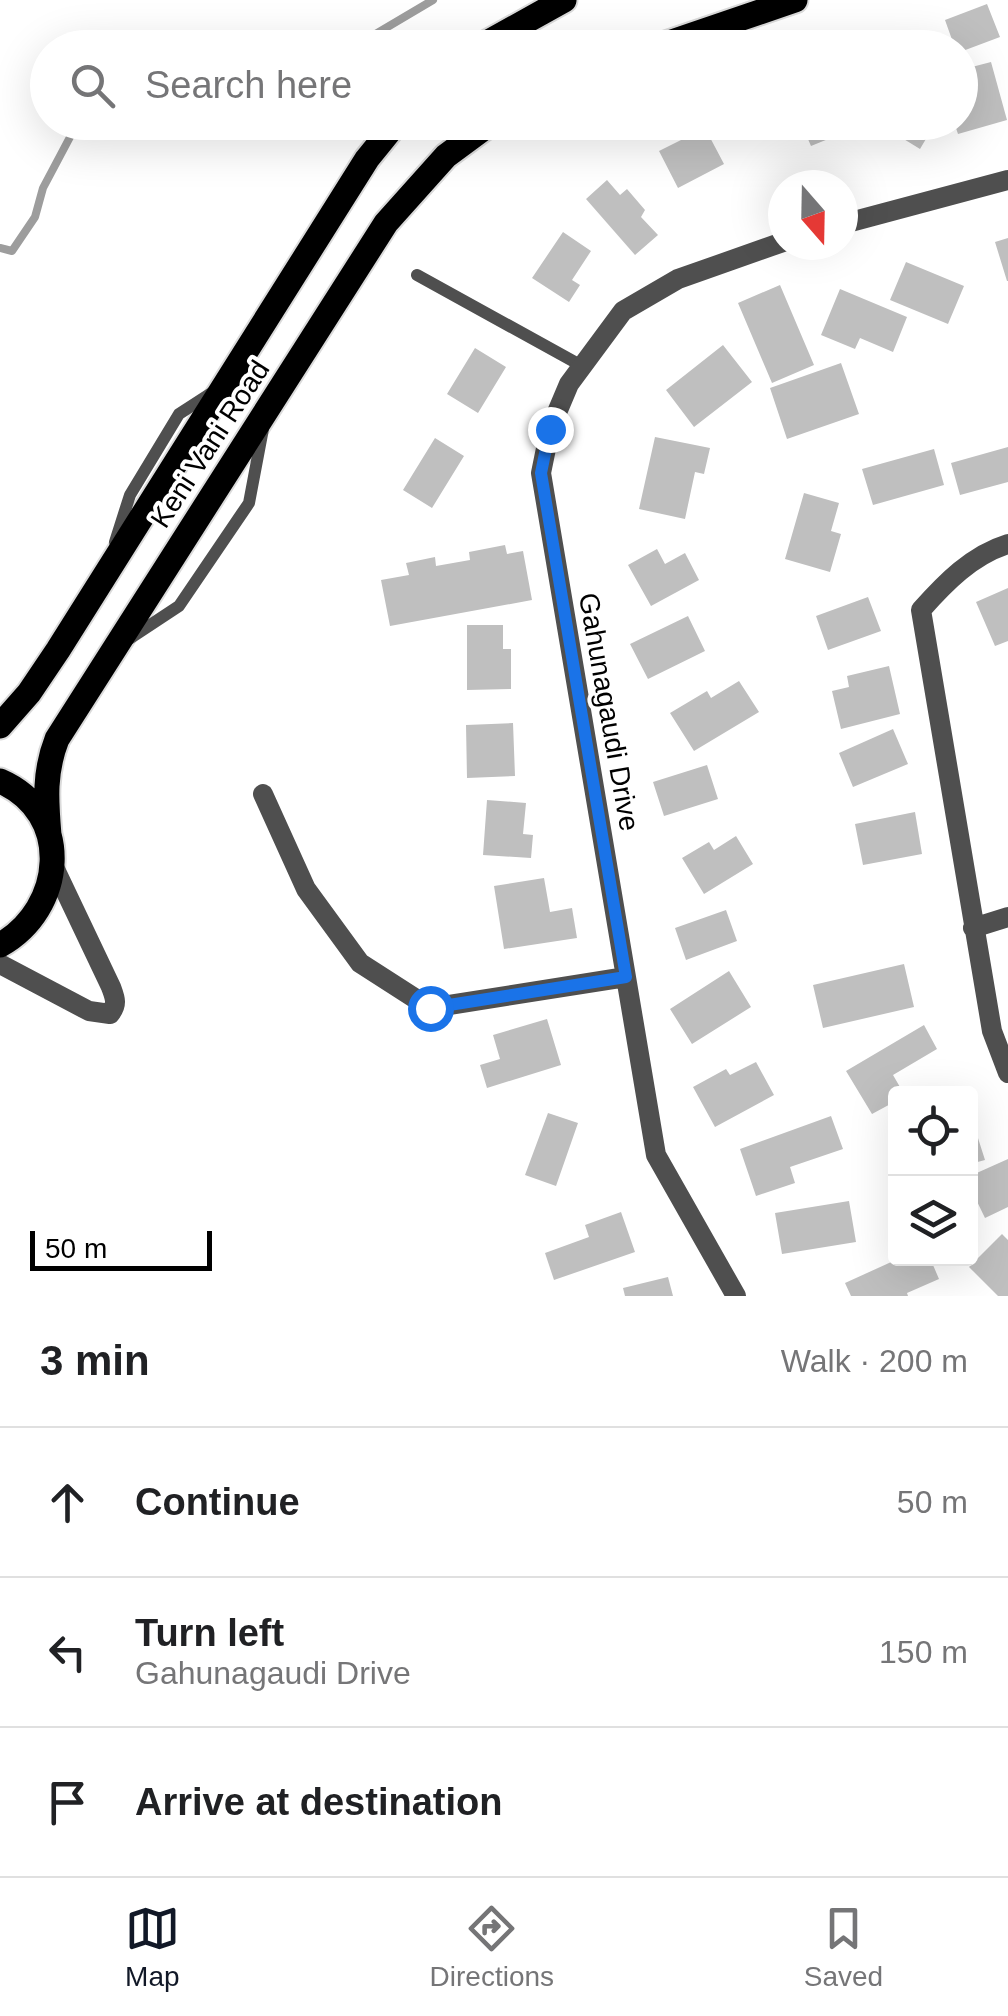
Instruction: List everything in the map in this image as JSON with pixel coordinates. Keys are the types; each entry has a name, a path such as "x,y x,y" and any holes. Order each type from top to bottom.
{"main road":[{"path":"510,30 564,0"},
{"path":"707,30 795,0"},
{"name":"Keni Vani Road","path":"0,726 29,693 382,140"},
{"name":"Keni Vani Road","path":"53,865 45,784 57,740 386,223 446,156 468,140"},
{"path":"0,781 12,786 34,807 49,835"},
{"path":"0,946 23,930 39,912 49,889 53,865"}],"street":[{"path":"858,220 1008,180"},
{"name":"Gahunagaudi Drive","path":"736,1296 656,1154 541,473 550,429 568,384 624,311 678,279 768,247"},
{"path":"1008,544 967,565 921,610 992,1030 1008,1072"},
{"path":"263,794 306,889 360,964 430,1008 626,977"},
{"path":"0,964 89,1010 110,1014 114,1009 116,1000 111,987 53,865"},
{"path":"973,928 1008,917"}],"lane":[{"path":"417,275 582,366"},
{"path":"115,648 179,606 250,503 266,412"}],"building":[{"path":"987,4 1000,37 978,45 978,30 949,30 945,20"},
{"path":"991,62 1007,120 978,128 978,65"},
{"path":"681,140 711,140 724,164 678,188 659,151"},
{"path":"905,140 925,140 920,149"},
{"path":"607,180 620,195 627,189 645,210 641,217 658,235 635,255 586,199"},
{"path":"563,232 591,251 572,280 580,285 569,302 532,278"},
{"path":"1008,238 1008,281 1007,281 995,242"},
{"path":"906,262 964,286 948,324 890,300"},
{"path":"780,285 814,365 772,383 738,303"},
{"path":"840,289 907,317 893,352 860,338 855,349 821,335"},
{"path":"723,345 752,382 694,427 666,390"},
{"path":"475,348 506,367 478,413 447,394"},
{"path":"841,363 859,414 787,439 770,388"},
{"path":"655,437 710,448 704,474 695,472 685,519 639,509"},
{"path":"435,438 464,456 432,508 403,490"},
{"path":"1008,447 1008,482 960,495 951,463"},
{"path":"934,449 944,485 873,505 862,469"},
{"path":"804,493 839,503 831,531 841,534 830,572 785,559"},
{"path":"505,545 507,554 523,551 532,600 390,626 381,580 409,575 406,563 435,557 436,566 470,560 469,552"},
{"path":"657,549 665,564 685,553 699,580 651,606 628,565"},
{"path":"1008,588 1008,641 995,646 976,602"},
{"path":"868,597 881,631 828,650 816,616"},
{"path":"688,616 705,651 648,679 630,644"},
{"path":"467,625 503,625 503,649 511,649 511,689 467,690"},
{"path":"889,666 900,714 841,729 832,691 849,687 847,676"},
{"path":"739,681 759,712 694,751 670,713 707,691 711,698"},
{"path":"513,723 515,776 467,778 466,725"},
{"path":"893,729 908,764 853,787 839,753"},
{"path":"707,765 718,799 664,816 653,782"},
{"path":"487,800 526,803 523,834 533,835 531,858 483,855"},
{"path":"915,812 922,854 863,865 855,824"},
{"path":"736,836 753,864 704,894 682,858 709,842 714,850"},
{"path":"544,878 550,912 572,908 577,938 504,949 494,886"},
{"path":"726,910 737,941 686,960 675,928"},
{"path":"904,964 914,1007 823,1028 813,985"},
{"path":"729,971 751,1007 692,1044 670,1009"},
{"path":"547,1019 561,1065 487,1088 480,1065 500,1059 493,1035"},
{"path":"924,1025 937,1049 893,1075 899,1086 888,1086 888,1105 872,1114 846,1071"},
{"path":"756,1062 774,1095 715,1127 693,1087 726,1069 730,1075"},
{"path":"548,1113 578,1123 556,1186 525,1175"},
{"path":"831,1116 843,1149 790,1167 795,1183 756,1196 740,1149"},
{"path":"978,1138 985,1160 978,1162"},
{"path":"1008,1159 1008,1207 985,1218 978,1204 978,1172"},
{"path":"849,1201 856,1242 782,1254 775,1213"},
{"path":"621,1212 635,1252 554,1280 545,1253 589,1237 585,1225"},
{"path":"1002,1234 1008,1240 1008,1296 998,1296 969,1267 978,1266 978,1258"},
{"path":"888,1263 933,1266 939,1279 907,1293 908,1296 851,1296 845,1283"},
{"path":"668,1277 673,1296 625,1296 623,1288"}],"waterway":[{"path":"382,30 433,0"},
{"path":"0,248 12,251 35,217 43,188 68,140"}],"route":[{"path":"430,1008 626,977 541,473 550,429"}]}
